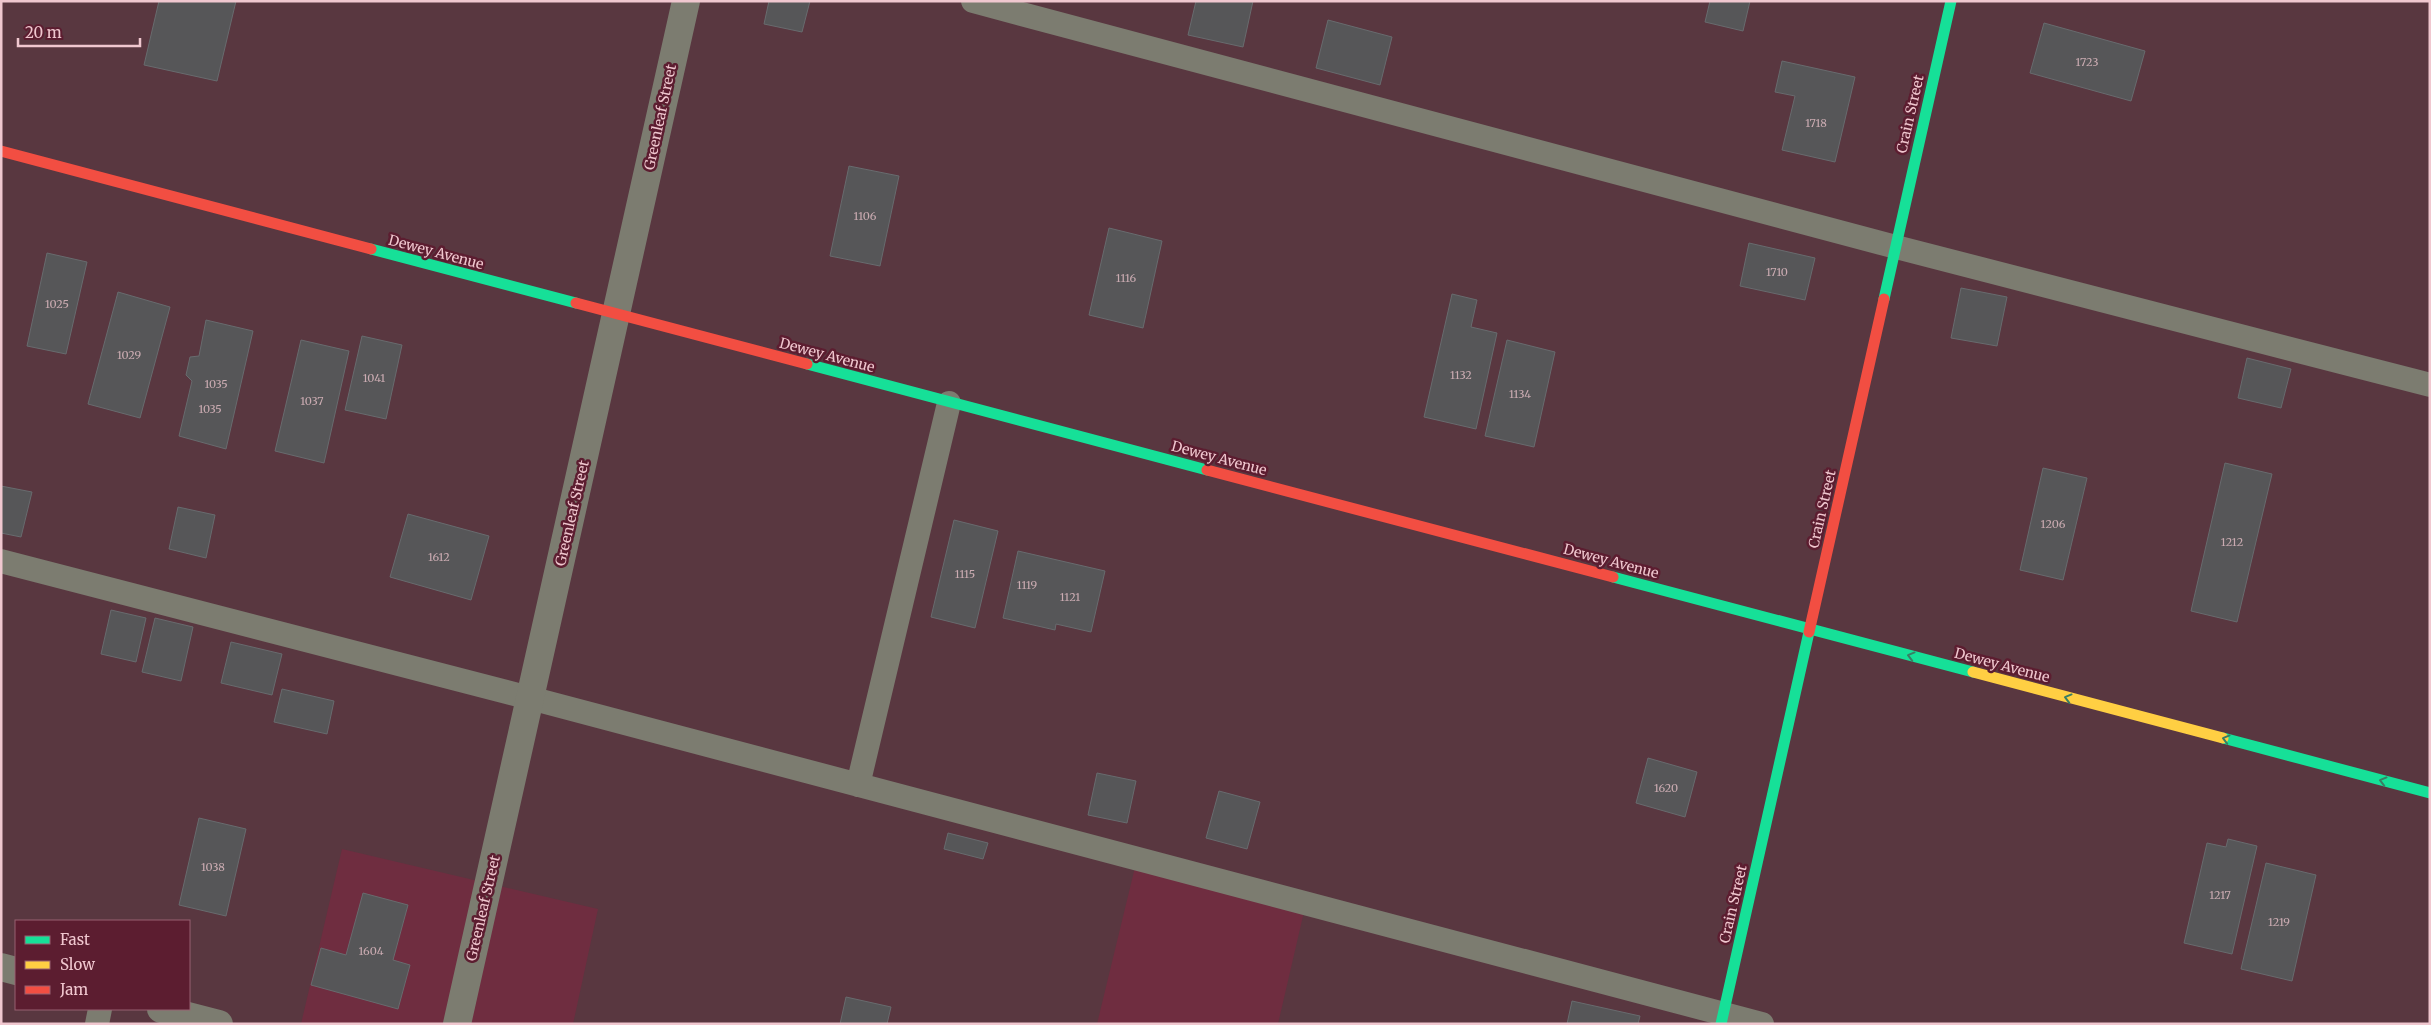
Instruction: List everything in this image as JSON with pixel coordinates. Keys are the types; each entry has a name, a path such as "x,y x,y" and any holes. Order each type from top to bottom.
{"street":[{"name":"Greenleaf Street","path":"457,1024 686,1"},
{"name":"Crain Street","path":"1722,1019 1951,1"},
{"name":"Dewey Avenue","path":"1,151 2430,794"},
{"path":"1,967 15,971"},
{"path":"165,1010 219,1024"}],"lane":[{"path":"973,1 1896,248 2430,385"},
{"path":"858,785 949,403"},
{"path":"1,561 858,785 1722,1019 1762,1024"},
{"path":"97,1024 100,1010"}],"shaded area":[{"path":"342,849 598,909 573,1024 301,1024"},
{"path":"1137,859 1306,903 1278,1024 1097,1024"}],"building":[{"path":"159,1 236,1 217,81 144,65"},
{"path":"769,1 810,1 802,32 764,24"},
{"path":"1196,1 1253,1 1243,47 1188,35"},
{"path":"1710,1 1750,1 1743,31 1705,22"},
{"path":"1328,20 1392,37 1380,85 1316,68"},
{"path":"2044,23 2145,51 2131,101 2030,73"},
{"path":"1782,61 1855,77 1835,162 1782,150 1795,96 1775,92"},
{"path":"849,166 899,176 880,266 830,256"},
{"path":"1109,228 1162,241 1143,328 1089,315"},
{"path":"1749,243 1815,258 1805,300 1740,286"},
{"path":"47,253 87,262 66,354 27,346"},
{"path":"1961,288 2007,297 1997,346 1951,338"},
{"path":"118,292 170,307 140,418 88,404"},
{"path":"1452,294 1477,300 1471,327 1497,333 1476,429 1424,417"},
{"path":"206,320 253,331 226,449 179,436 192,381 186,375 190,357 199,356"},
{"path":"362,336 402,345 386,419 345,410"},
{"path":"301,340 349,351 324,463 275,451"},
{"path":"1507,340 1555,352 1534,447 1485,436"},
{"path":"2247,358 2291,369 2281,408 2238,398"},
{"path":"2225,463 2272,474 2237,622 2191,611"},
{"path":"2043,468 2087,478 2063,580 2020,570"},
{"path":"1,486 32,492 21,537 1,533"},
{"path":"178,507 215,515 206,558 169,549"},
{"path":"408,514 489,536 471,600 390,577"},
{"path":"954,520 998,531 975,628 931,617"},
{"path":"1018,551 1105,571 1091,632 1056,624 1055,630 1003,618"},
{"path":"111,610 146,618 136,662 101,654"},
{"path":"155,618 193,627 181,681 142,672"},
{"path":"231,642 282,654 272,695 221,683"},
{"path":"282,689 334,701 327,734 274,722"},
{"path":"1648,758 1697,772 1685,817 1636,803"},
{"path":"1097,773 1136,781 1127,823 1088,815"},
{"path":"1219,791 1260,802 1247,849 1206,838"},
{"path":"199,818 246,829 226,916 179,905"},
{"path":"948,833 988,843 983,859 944,849"},
{"path":"2228,839 2257,846 2232,954 2184,943 2207,843 2226,847"},
{"path":"2266,863 2316,875 2292,981 2241,969"},
{"path":"363,893 408,905 393,960 410,965 398,1009 311,985 321,948 346,955"},
{"path":"846,997 891,1007 887,1024 840,1024"},
{"path":"1572,1001 1640,1016 1638,1024 1567,1024"}],"traffic: fast":[{"path":"1884,299 1951,1"},
{"path":"371,249 576,303"},
{"path":"807,364 1207,470"},
{"path":"1613,577 1973,672"},
{"path":"1721,1024 1809,632"},
{"path":"2223,738 2430,793"}],"traffic: slow":[{"path":"1973,672 2223,738"}],"traffic: jam":[{"path":"1,151 371,249"},
{"path":"1809,632 1884,299"},
{"path":"576,303 807,364"},
{"path":"1207,470 1613,577"}]}
